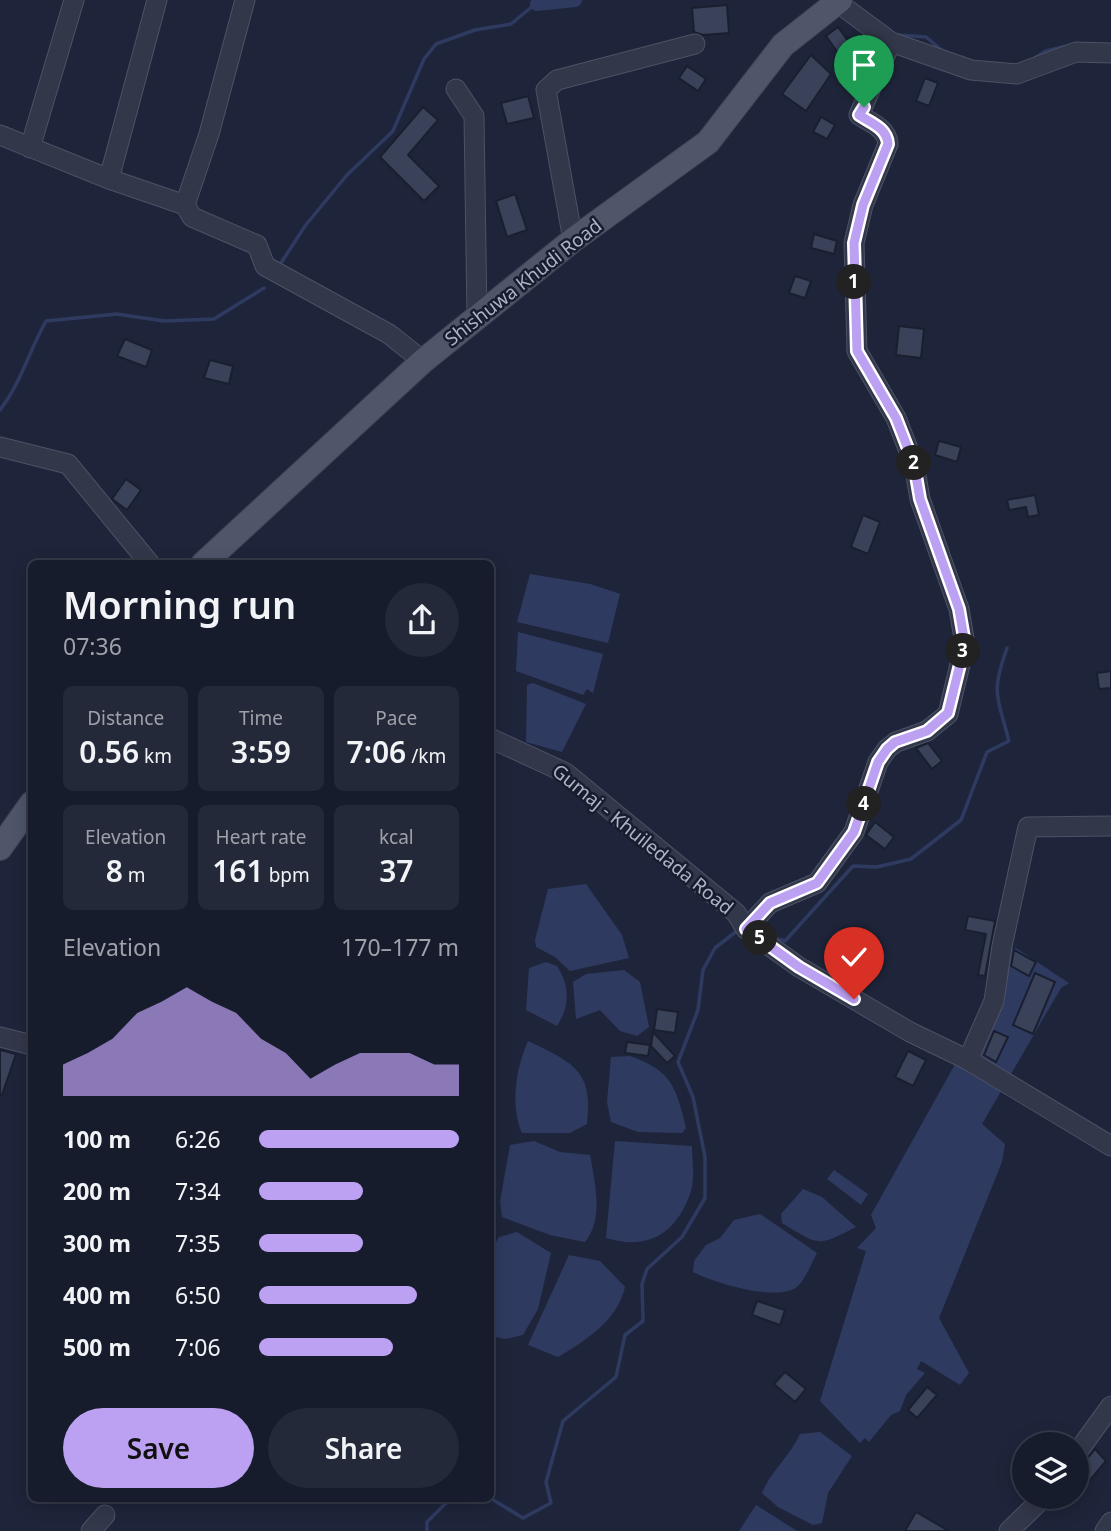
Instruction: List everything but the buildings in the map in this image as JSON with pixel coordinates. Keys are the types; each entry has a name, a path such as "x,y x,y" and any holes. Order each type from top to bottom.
{"main road":[{"name":"Shishuwa Khudi Road","path":"207,560 423,361 573,240 708,142 783,45 838,1"},
{"path":"0,848 28,809"}],"street":[{"path":"30,148 74,0"},
{"path":"109,179 157,0"},
{"path":"185,205 209,134 244,0"},
{"path":"838,1 891,42 954,66 1004,74 1032,71 1054,58 1076,52 1111,53"},
{"path":"746,929 770,903 817,883 854,832 878,762 887,749 895,742 927,731 948,713 965,644 959,609 920,499 914,464 896,418 857,351 854,243 863,205 888,144 887,136 881,129 859,115 891,42"},
{"path":"573,240 546,90 557,80 695,44"},
{"path":"456,89 474,116 477,319"},
{"path":"0,135 109,179 185,205 192,217 257,245 265,266 389,334 423,361"},
{"path":"0,447 68,464 147,560"},
{"name":"Gumaj - Khuiledada Road","path":"494,740 566,773 736,913 746,929 799,967 910,1032 968,1060 1111,1146"},
{"path":"968,1060 994,1001 1002,946 1028,827 1111,826"},
{"path":"0,1037 28,1044"},
{"path":"1089,1436 1111,1406"},
{"path":"1009,1531 1032,1509"},
{"path":"91,1531 105,1515"},
{"path":"1105,1531 1111,1522"}],"water":[{"path":"530,574 590,584 620,594 608,643 517,622"},
{"path":"518,632 603,654 593,693 587,689 583,695 516,671"},
{"path":"533,683 586,704 562,752 526,742 527,685"},
{"path":"586,884 622,935 629,958 570,971 555,957 536,947 535,940 548,889"},
{"path":"1016,948 1069,983 1061,988 982,1124 1005,1144 1002,1162 939,1318 969,1373 960,1385 921,1361 917,1369 925,1373 906,1395 900,1411 891,1415 869,1442 865,1438 860,1443 820,1401 866,1251 857,1248 876,1228 871,1215 954,1066 988,1017 1000,952"},
{"path":"546,962 557,966 566,988 566,1004 557,1026 526,1010 529,968"},
{"path":"624,970 640,982 649,1027 637,1036 620,1031 600,1010 576,1019 573,982 586,974"},
{"path":"528,1041 567,1062 583,1079 587,1091 587,1124 570,1133 522,1133 515,1099 520,1063"},
{"path":"630,1056 655,1068 670,1082 686,1128 682,1133 638,1132 611,1122 607,1102 611,1057"},
{"path":"534,1141 560,1152 590,1155 596,1189 596,1212 591,1233 585,1242 550,1235 502,1217 500,1201 510,1145"},
{"path":"615,1141 692,1146 693,1180 685,1206 669,1228 648,1240 635,1242 606,1238"},
{"path":"834,1170 868,1194 861,1205 827,1179"},
{"path":"803,1189 822,1197 856,1227 833,1238 819,1241 812,1240 782,1223 781,1214"},
{"path":"760,1214 817,1253 798,1286 777,1293 746,1290 693,1272 694,1261 706,1245 720,1238 734,1220"},
{"path":"517,1232 551,1253 538,1309 523,1335 506,1339 494,1337 494,1245 499,1237"},
{"path":"569,1255 600,1261 625,1287 608,1319 589,1337 558,1357 528,1345"},
{"path":"820,1432 852,1456 828,1493 822,1523 813,1525 778,1507 762,1493 800,1434"},
{"path":"756,1505 797,1531 739,1531"}],"waterway":[{"path":"281,263 305,226 347,175 393,131 424,59 436,44 475,30 511,24 540,0"},
{"path":"537,4 575,0"},
{"path":"898,35 926,37 944,52"},
{"path":"1036,57 1046,51 1071,45"},
{"path":"0,410 14,389 46,321 117,314 164,321 214,319 264,288"},
{"path":"774,938 785,941 853,866 877,867 911,859 961,820 987,752 1009,741 997,686 1007,648"},
{"path":"494,1500 523,1518 551,1503 546,1482 563,1421 616,1377 625,1335 643,1321 642,1284 647,1269 682,1237 705,1198 705,1157 693,1097 678,1062 698,1010 703,970 715,948 738,930"},
{"path":"427,1531 427,1522 447,1502"}],"route":[{"path":"854,999 799,967 746,929 770,903 817,883 854,832 878,762 887,749 895,742 927,731 948,713 965,644 959,609 920,499 914,464 896,418 857,351 854,243 863,205 888,144 887,136 881,129 859,115 864,107"}]}
